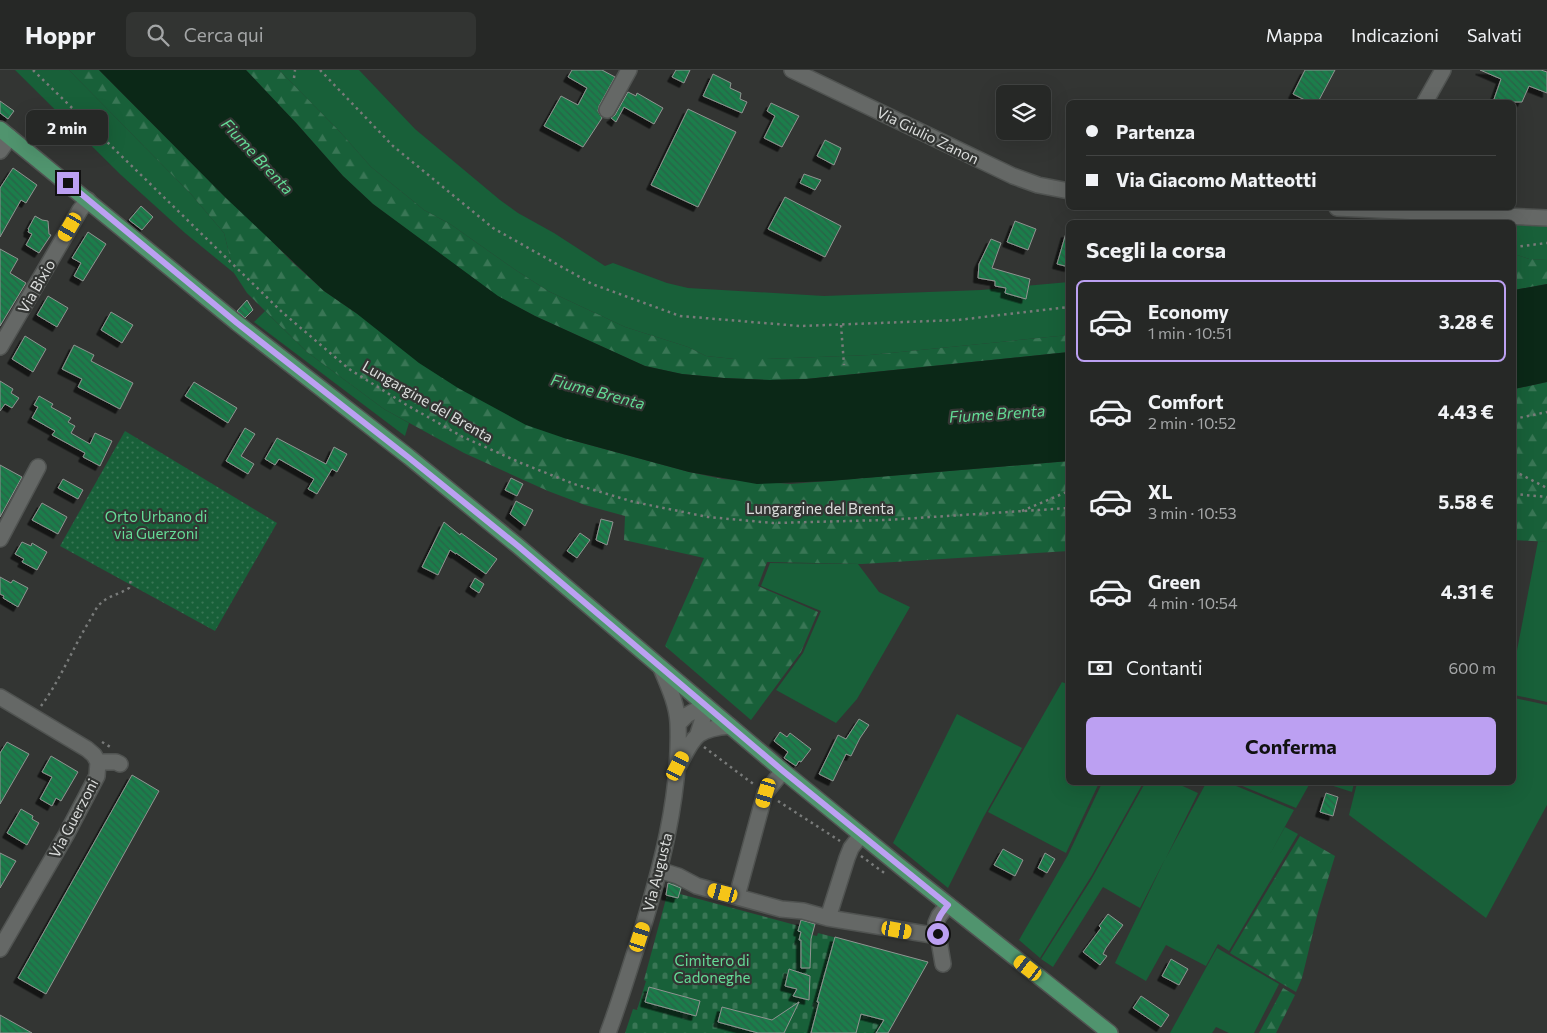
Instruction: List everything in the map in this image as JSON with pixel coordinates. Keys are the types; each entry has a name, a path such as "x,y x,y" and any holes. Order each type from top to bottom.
{"main road":[{"path":"5,133 237,323 518,546 783,771 1110,1033"}],"street":[{"path":"607,110 629,70"},
{"name":"Via Giulio Zanon","path":"792,70 1013,176 1038,185 1066,190"},
{"path":"1426,100 1443,70"},
{"path":"0,151 5,133"},
{"name":"Via Bixio","path":"0,348 80,210 88,200"},
{"path":"1405,210 1547,218"},
{"path":"0,539 38,467"},
{"name":"Via Augusta","path":"608,1033 634,956 659,870 678,766 676,707 661,668"},
{"name":"Via Guerzoni","path":"0,697 87,749 98,762 97,776 66,835 0,949"},
{"path":"678,724 687,715 705,705"},
{"name":"Via Augusta","path":"678,766 693,739 699,739 705,705"},
{"path":"699,739 718,727 730,726"},
{"path":"98,762 116,762 120,764"},
{"path":"737,896 766,793 783,771"},
{"path":"828,918 846,858 851,848 862,835"},
{"path":"659,870 678,876 696,886 781,909 803,911 828,918 932,935 938,934"},
{"path":"943,964 936,923 948,905"}],"path":[{"name":"Lungargine del Brenta","path":"33,70 282,312 349,369 463,437 521,464 574,484 634,502 708,517 773,523 886,520 1066,508"},
{"path":"294,78 295,70"},
{"path":"320,70 393,146 493,228 592,284 680,316 800,326 958,320 1066,307"},
{"path":"1516,247 1547,243"},
{"path":"841,325 844,365"},
{"path":"1516,419 1547,412"},
{"path":"1516,472 1547,488"},
{"path":"1018,512 1066,492"},
{"path":"1516,494 1547,497"},
{"path":"40,706 50,694 78,639 98,606 109,596 129,588 131,580"},
{"path":"699,739 757,786"}],"green space":[{"path":"15,70 69,70 191,194 224,233 234,273 185,233 121,175"},
{"path":"69,70 99,70 225,197 324,291 356,313 564,438 689,472 722,479 791,484 1066,461 1066,551 862,564 767,562 758,586 818,612 801,652 751,720 665,646 704,558 624,540 625,516 585,505 548,491 464,453 384,409 307,352 247,293 234,273 224,233 191,194"},
{"path":"246,70 279,70 340,132 371,167 424,210 450,224 548,291 625,327 688,347 706,356 734,359 767,359 870,355 1066,335 1066,352 806,379 724,378 682,374 645,366 535,316 497,296 373,204 343,176"},
{"path":"279,70 359,70 415,129 500,200 605,266 613,263 667,283 688,288 824,296 981,290 1066,282 1066,335 870,355 767,359 734,359 706,356 688,347 625,327 548,291 450,224 424,210 371,167 340,132"},
{"path":"1547,222 1547,260 1529,259 1516,255 1516,225"},
{"path":"1516,255 1529,259 1547,260 1547,284 1516,290"},
{"path":"265,311 307,352 384,409 409,423 405,436 254,322"},
{"path":"1547,382 1547,542 1516,540 1516,389"},
{"name":"Orto Urbano di via Guerzoni","path":"125,431 277,523 215,631 60,546"},
{"path":"1538,541 1547,542 1547,702 1516,695 1516,656"},
{"path":"770,563 858,564 879,592 910,607 857,699 836,723 776,690 803,653 821,611 761,586"},
{"path":"1062,682 1066,684 1066,785 1098,785 1066,853 988,812"},
{"path":"1516,698 1547,705 1547,805 1486,918 1349,815 1356,785 1516,785"},
{"path":"957,714 1022,748 983,818 948,888 893,843"},
{"path":"1101,785 1142,785 1092,875 1040,958 1019,940 1068,855"},
{"path":"1144,785 1180,785 1198,793 1166,858 1205,785 1234,785 1294,810 1270,854 1285,827 1298,834 1229,951 1218,944 1206,966 1166,945 1146,981 1115,963 1165,859 1140,908 1103,887 1053,967 1041,959 1091,880"},
{"path":"1240,785 1309,785 1296,808"},
{"path":"1330,785 1353,785 1352,792"},
{"path":"1300,836 1335,856 1318,912 1302,978 1296,992 1230,953"},
{"name":"Cimitero di Cadoneghe","path":"669,882 682,885 680,894 799,926 802,918 815,922 812,935 817,936 818,933 928,962 888,1033 625,1033 633,1009 637,1010 646,981 644,980"},
{"path":"1217,948 1279,984 1254,1033 1229,1033 1216,1027 1212,1033 1170,1033"},
{"path":"1283,988 1295,995 1276,1033 1259,1033"}],"water":[{"name":"Fiume Brenta","path":"99,70 246,70 343,176 373,204 498,296 535,316 645,366 682,374 724,378 806,379 1066,352 1066,461 830,481 757,484 689,472 564,438 526,425 458,388 419,363 356,313 324,291 225,197"},
{"path":"1547,284 1547,382 1516,389 1516,290"}],"building":[{"path":"572,70 602,70 615,77 599,106 598,111 602,118 583,147 544,126 561,96 578,105 587,88 568,77"},
{"path":"676,70 690,70 684,83 672,77"},
{"path":"1305,70 1335,70 1319,100 1305,100 1293,94"},
{"path":"1480,70 1541,70 1547,72 1547,93 1529,86 1522,102 1516,102 1516,100 1494,100 1501,79"},
{"path":"713,74 731,83 730,88 741,93 740,99 747,102 742,113 703,96"},
{"path":"628,92 636,96 637,93 663,108 654,124 624,107 616,122 611,118 615,115"},
{"path":"0,101 14,111 8,119 0,113"},
{"path":"771,103 799,116 782,147 764,138 775,116 767,111"},
{"path":"688,109 736,132 698,207 651,185"},
{"path":"825,140 841,148 834,165 817,156"},
{"path":"13,168 37,185 26,203 21,200 0,237 0,188"},
{"path":"804,174 821,180 815,190 800,183"},
{"path":"785,197 841,226 825,257 768,229"},
{"path":"141,206 153,217 142,230 129,220"},
{"path":"35,216 48,221 49,234 51,235 39,253 26,245 32,234 28,232 28,229"},
{"path":"1015,221 1036,229 1028,250 1007,242"},
{"path":"88,232 106,244 83,281 74,276 81,263 72,258"},
{"path":"1066,233 1066,266 1057,264"},
{"path":"991,239 1001,243 992,268 1030,279 1026,299 1005,293 1006,288 995,286 995,281 978,278 979,264"},
{"path":"0,249 18,259 10,273 26,283 0,326"},
{"path":"48,296 68,308 57,327 37,315"},
{"path":"247,300 253,310 245,318 237,311"},
{"path":"111,312 133,325 122,343 101,330"},
{"path":"25,336 46,349 33,372 12,359"},
{"path":"74,345 94,355 91,361 133,383 120,409 78,387 82,379 62,369"},
{"path":"0,381 13,389 11,393 19,398 12,408 5,404 0,411"},
{"path":"194,382 237,408 228,423 185,396"},
{"path":"39,396 53,404 51,407 71,418 68,422 75,426 71,433 90,444 95,433 112,441 100,466 83,457 85,453 52,435 55,431 32,418 38,407 34,405"},
{"path":"245,428 255,434 241,456 254,464 248,474 226,461"},
{"path":"277,438 326,464 334,447 347,454 337,472 332,469 317,494 308,489 314,479 279,459 275,465 265,459"},
{"path":"0,465 22,477 0,517"},
{"path":"511,478 523,484 517,496 505,490"},
{"path":"63,479 83,490 78,499 58,488"},
{"path":"516,501 533,510 525,526 510,514"},
{"path":"42,503 67,517 58,534 32,520"},
{"path":"601,519 613,522 607,545 596,540"},
{"path":"444,522 460,535 461,533 497,559 486,574 450,550 438,575 422,567"},
{"path":"580,533 590,540 577,558 567,551"},
{"path":"22,542 31,546 32,543 47,552 37,570 22,562 24,559 15,554"},
{"path":"0,577 11,583 13,580 28,588 18,607 0,594"},
{"path":"475,578 484,584 479,593 470,587"},
{"path":"859,719 869,725 851,756 846,754 833,781 819,774 838,735 846,739"},
{"path":"780,732 787,737 790,733 811,749 796,766 784,758 788,752 774,741"},
{"path":"7,742 29,754 0,804 0,753"},
{"path":"51,756 78,772 61,801 56,798 52,806 40,799 52,777 42,772"},
{"path":"132,775 159,791 46,994 18,978"},
{"path":"1326,793 1338,797 1333,816 1320,812"},
{"path":"21,809 33,816 32,819 39,823 27,845 7,833"},
{"path":"1003,849 1023,860 1015,876 994,865"},
{"path":"0,853 16,861 0,888"},
{"path":"1045,853 1055,859 1047,873 1038,868"},
{"path":"668,883 681,888 678,898 666,895"},
{"path":"1108,914 1123,925 1106,948 1103,954 1107,956 1100,965 1083,952 1101,928 1099,926"},
{"path":"801,920 815,924 811,939 810,968 801,968 801,940 799,940 801,932 798,931"},
{"path":"835,937 928,962 888,1033 876,1033 884,1020 861,1014 856,1033 811,1033 819,1002 817,1002"},
{"path":"1171,959 1188,969 1179,985 1162,976"},
{"path":"789,969 810,976 809,1000 793,996 797,989 785,986"},
{"path":"649,987 700,1001 696,1016 645,1002"},
{"path":"1141,996 1169,1015 1161,1027 1133,1008"},
{"path":"799,1002 784,1033 758,1033 718,1022 722,1007 772,1020"},
{"path":"0,1015 32,1033 0,1033"}],"route":[{"path":"68,183 237,323 518,546 783,771 948,905 936,923 938,934"}]}
